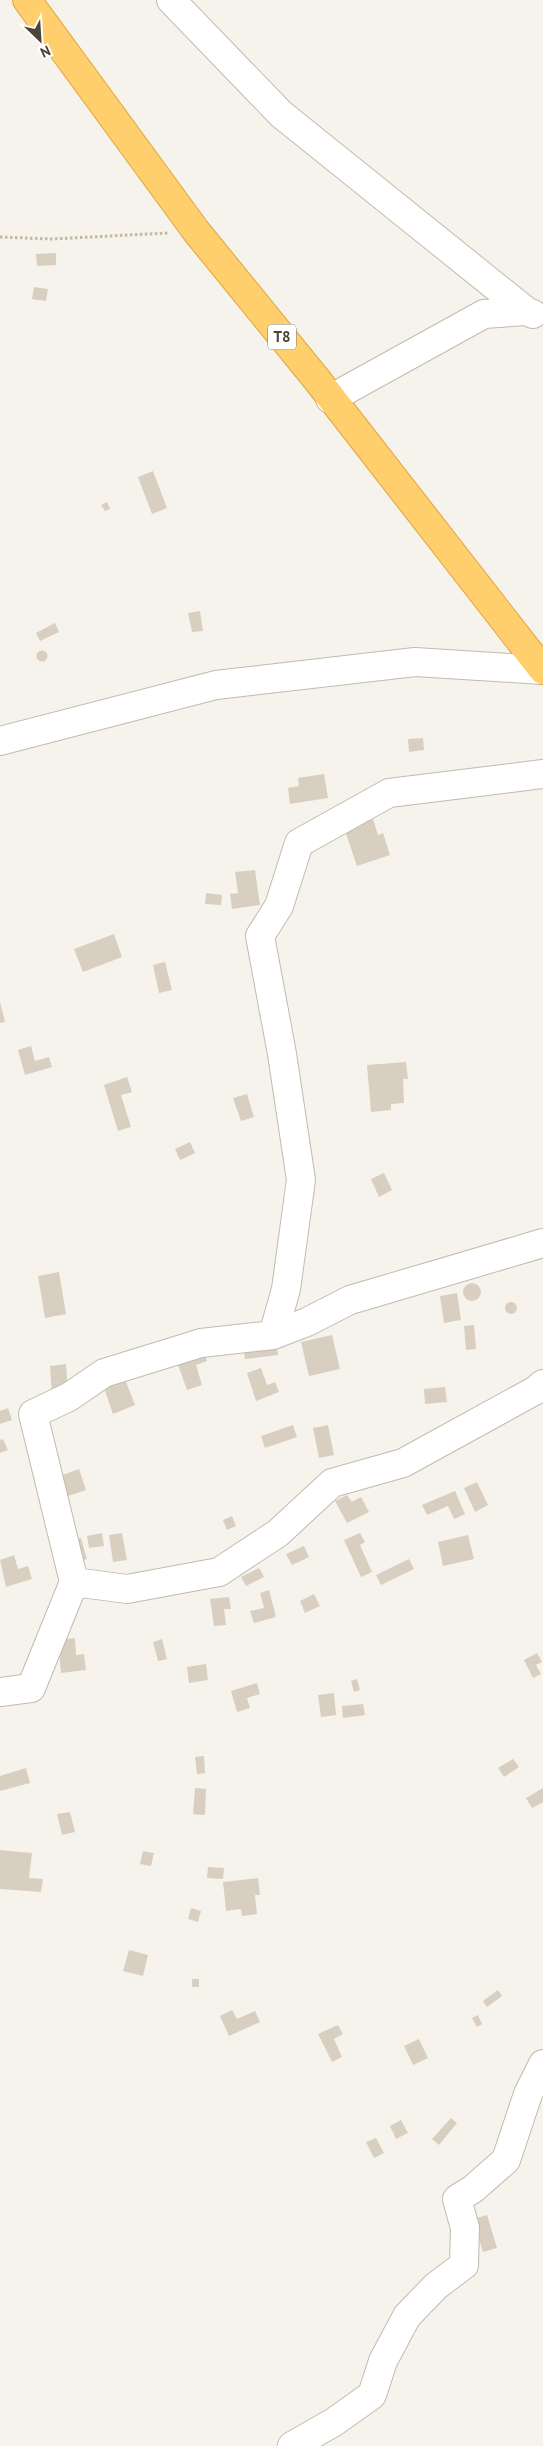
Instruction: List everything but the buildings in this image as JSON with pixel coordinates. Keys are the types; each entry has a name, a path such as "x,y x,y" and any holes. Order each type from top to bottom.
{"highway":[{"name":"T8","path":"27,0 196,231 543,670"}],"street":[{"path":"171,0 281,114 534,315"},
{"path":"330,399 484,314 534,315"},
{"path":"0,742 216,685 415,662 543,670"},
{"path":"272,1335 286,1289 301,1180 282,1054 260,936 279,906 299,843 389,793 543,774"},
{"path":"0,1692 31,1688 74,1582 33,1414 69,1397 104,1374 132,1364 201,1343 272,1335 307,1322 350,1300 543,1243"},
{"path":"74,1582 127,1589 220,1572 278,1533 332,1483 403,1464 536,1390 543,1384"},
{"path":"292,2446 334,2422 372,2395 384,2361 407,2316 436,2286 464,2264 465,2228 457,2199 473,2189 506,2160 528,2094 543,2064"}],"path":[{"path":"0,237 52,240 196,231"}]}
